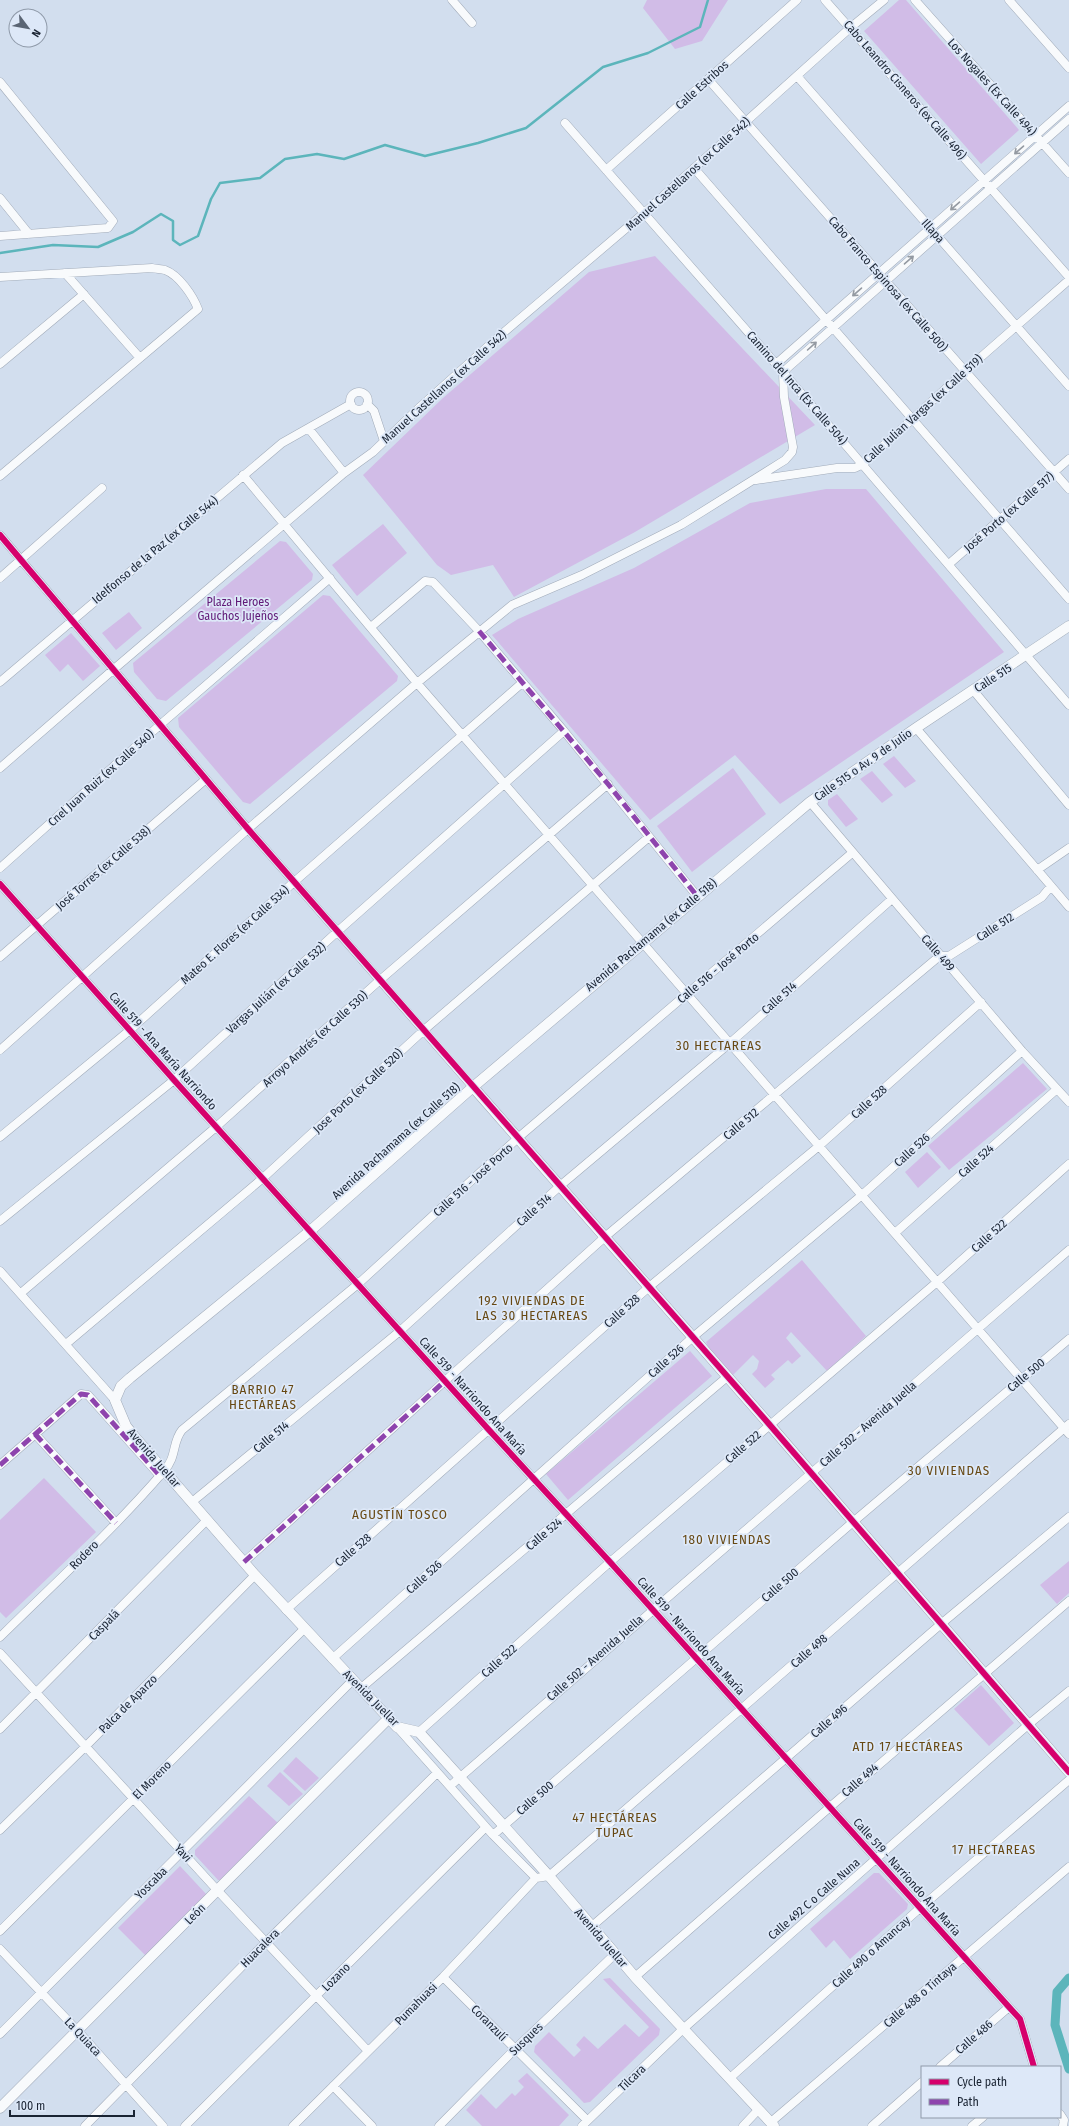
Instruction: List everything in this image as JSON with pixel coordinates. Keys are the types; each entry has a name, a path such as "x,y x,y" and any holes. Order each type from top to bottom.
{"street":[{"path":"452,0 472,23"},
{"name":"Calle Estribos","path":"606,170 797,0"},
{"name":"Cabo Leandro Cisneros (ex Calle 496)","path":"825,0 991,188"},
{"name":"Manuel Castellanos (ex Calle 542)","path":"0,768 344,473 384,441 496,339 643,214 850,28 884,0"},
{"name":"Los Nogales (Ex Calle 494)","path":"915,0 1069,173"},
{"path":"1009,0 1069,68"},
{"name":"Illapa","path":"797,76 1069,386"},
{"name":"Cabo Franco Espinosa (ex Calle 500)","path":"708,80 1069,489"},
{"path":"0,82 113,221 108,228 0,236"},
{"path":"776,364 1069,106"},
{"path":"0,1050 83,978 248,829 417,683 512,605 582,575 681,525 785,460 792,452 784,397 783,372 1069,120"},
{"name":"Camino del Inca (Ex Calle 504)","path":"565,123 643,214 783,372 1069,705"},
{"path":"694,168 914,418 1069,599"},
{"path":"991,188 1069,278"},
{"path":"0,198 29,234"},
{"path":"0,277 152,268 164,270 173,275 195,300 198,309 0,476"},
{"path":"65,273 140,358"},
{"name":"Calle Julian Vargas (ex Calle 519)","path":"752,481 837,468 855,468 862,464 1069,278"},
{"path":"0,364 84,294"},
{"path":"367,404 364,408 358,410 351,404 352,396 359,392 366,396 367,404 374,411 384,441"},
{"name":"Idelfonso de la Paz (ex Calle 544)","path":"0,682 282,443 351,404"},
{"path":"312,427 344,473"},
{"name":"José Porto (ex Calle 517)","path":"949,564 1069,460"},
{"path":"243,475 372,627 417,683 463,734 592,886 1067,1429"},
{"path":"0,578 102,488"},
{"path":"0,535 161,724 248,829 473,1087 606,1236 898,1572 1069,1772"},
{"name":"Cnel Juan Ruiz (ex Calle 540)","path":"0,868 161,724 330,578"},
{"path":"372,627 425,581 433,582 479,631 564,731 697,896"},
{"name":"Calle 515","path":"916,728 1069,626"},
{"name":"Mateo E. Flores (ex Calle 534)","path":"0,1137 130,1030 294,882 522,683"},
{"path":"973,690 1069,805"},
{"path":"916,728 1069,907"},
{"name":"Calle 515 o Av. 9 de Julio","path":"810,802 916,728"},
{"name":"Vargas Julián (ex Calle 532)","path":"0,1222 174,1080 338,931 506,784 564,731"},
{"name":"José Torres (ex Calle 538)","path":"0,957 206,779"},
{"name":"Arroyo Andrés (ex Calle 530)","path":"21,1293 216,1127 380,980 608,784"},
{"name":"Calle 499","path":"810,802 1022,1051 1069,1102"},
{"name":"Avenida Pachamama (ex Calle 518)","path":"115,1400 121,1386 130,1378 310,1231 473,1087 810,802"},
{"name":"Jose Porto (ex Calle 520)","path":"66,1344 263,1178 424,1030 649,837"},
{"path":"1037,870 1069,848"},
{"name":"Calle 516 - José Porto","path":"163,1473 174,1457 177,1436 182,1430 358,1284 519,1137 852,853"},
{"name":"Calle 519 - Ana María Narriondo","path":"0,884 310,1231"},
{"name":"Calle 512","path":"244,1562 606,1236 941,956 949,956 1042,897 1051,886"},
{"name":"Calle 514","path":"192,1502 400,1331 561,1185 730,1042 892,899"},
{"name":"Calle 528","path":"286,1610 649,1287 819,1146 981,1002"},
{"name":"Calle 526","path":"332,1659 693,1337 862,1195 1022,1051"},
{"name":"Calle 524","path":"895,1233 1057,1089"},
{"name":"Calle 522","path":"419,1732 610,1562 769,1424 937,1282 1069,1164"},
{"name":"Calle 519 - Narriondo Ana María","path":"310,1231 697,1658 1020,2019 1034,2066"},
{"name":"Calle 502 - Avenida Juella","path":"450,1786 1069,1250"},
{"name":"Avenida Juellar","path":"0,1271 115,1400 126,1426 163,1473 192,1502 286,1610 388,1719 397,1727 419,1732 549,1876 635,1978 772,2124"},
{"name":"Calle 500","path":"493,1835 853,1522 1069,1339"},
{"name":"Calle 524","path":"360,1689 727,1377"},
{"path":"0,1465 81,1394 88,1395 163,1473"},
{"name":"Calle 498","path":"549,1876 742,1710 898,1572 1067,1429"},
{"path":"35,1434 116,1523"},
{"name":"Rodero","path":"0,1637 116,1523 163,1473"},
{"name":"Calle 496","path":"591,1926 941,1624 1069,1517"},
{"name":"Caspalá","path":"0,1729 207,1520"},
{"name":"Palca de Aparzo","path":"0,1830 86,1746 255,1575"},
{"name":"Calle 494","path":"635,1978 984,1673 1069,1601"},
{"name":"El Moreno","path":"0,1931 304,1629"},
{"name":"Yavi","path":"0,1654 218,1891 368,2051"},
{"name":"Yoscaba","path":"0,2034 352,1681"},
{"name":"Calle 492 C o Calle Nuna","path":"683,2029 1029,1724 1069,1691"},
{"name":"León","path":"0,2108 388,1719"},
{"path":"397,1727 493,1835 536,1878 549,1876"},
{"name":"Huacalera","path":"85,2126 266,1942 437,1773"},
{"name":"Calle 490 o Amancay","path":"730,2078 920,1908 1069,1780"},
{"name":"Lozano","path":"185,2126 486,1826"},
{"name":"Calle 488 o Tintaya","path":"772,2124 1069,1867"},
{"name":"Pumahuasi","path":"293,2126 442,1977 536,1878"},
{"name":"La Quiaca","path":"0,1949 78,2031 163,2126"},
{"name":"Susques","path":"439,2126 515,2049 615,1954"},
{"name":"Coranzulí","path":"442,1977 515,2049 584,2123"},
{"name":"Calle 486","path":"941,2066 1009,2007"},
{"name":"Tilcara","path":"584,2123 683,2029"},
{"path":"872,2126 921,2083"},
{"path":"333,2086 372,2126"},
{"path":"743,2126 759,2109"},
{"path":"1061,2116 1064,2120 1063,2126"},
{"path":"972,2126 982,2118"}],"green space":[{"path":"647,0 728,0 702,41 675,49 643,8"},
{"path":"899,0 906,0 1019,130 981,164 864,31"},
{"path":"655,256 815,425 635,532 514,597 493,565 451,575 437,565 363,475 443,398 589,272"},
{"path":"826,489 866,489 1004,652 780,804 735,755 650,820 492,635 518,619 634,568 750,503"},
{"path":"383,524 407,553 357,596 332,565"},
{"name":"Plaza Heroes Gauchos Jujeños","path":"280,541 286,542 313,574 312,580 166,701 157,699 134,672 133,663"},
{"path":"323,595 330,596 398,676 397,681 250,804 243,802 179,727 178,718"},
{"path":"129,612 142,628 116,650 102,633"},
{"path":"71,633 100,666 83,681 68,664 60,672 45,655"},
{"path":"894,756 916,781 905,788 883,764"},
{"path":"733,768 766,814 692,872 657,826"},
{"path":"872,771 893,795 882,803 860,779"},
{"path":"837,794 858,819 846,827 828,805 828,800"},
{"path":"1023,1063 1047,1089 949,1170 928,1146"},
{"path":"927,1152 941,1167 918,1188 905,1172"},
{"path":"802,1260 866,1336 827,1371 791,1332 786,1338 801,1356 792,1364 788,1360 771,1375 775,1379 765,1388 752,1374 757,1369 759,1361 753,1355 732,1376 709,1349 706,1342"},
{"path":"690,1351 712,1376 568,1500 546,1474"},
{"path":"44,1478 96,1532 6,1618 0,1612 0,1520"},
{"path":"1069,1561 1069,1593 1057,1604 1040,1585"},
{"path":"981,1685 1014,1723 989,1746 954,1709"},
{"path":"296,1757 319,1778 305,1791 283,1771"},
{"path":"280,1772 303,1794 289,1806 267,1786"},
{"path":"249,1796 279,1824 224,1880 218,1880 195,1855 195,1850"},
{"path":"180,1866 207,1895 146,1956 118,1928"},
{"path":"874,1873 879,1873 908,1904 907,1909 850,1959 834,1940 826,1948 810,1929"},
{"path":"610,1978 660,2029 659,2035 590,2102 584,2103 534,2052 535,2046 549,2032 574,2057 581,2050 576,2045 584,2036 598,2049 625,2024 639,2037 649,2027 603,1979"},
{"path":"527,2073 569,2115 559,2126 482,2126 466,2110 481,2094 496,2109 512,2093 515,2096 524,2087 518,2081"}],"waterway":[{"path":"0,253 53,245 98,247 133,232 161,214 173,221 173,240 180,245 198,236 211,199 220,183 260,178 285,159 317,154 344,159 385,145 425,156 478,143 526,128 603,67 648,53 700,27 708,0"},
{"path":"1069,1978 1057,1992 1055,2025 1069,2069"}],"marked path":[{"path":"479,631 608,784 697,896"},
{"path":"244,1562 445,1381"},
{"path":"0,1465 81,1394 88,1395 160,1476"},
{"path":"35,1434 116,1523"}],"cycle path":[{"path":"0,535 248,829 769,1424 1069,1772"},
{"path":"0,884 174,1080 610,1562 1020,2019 1034,2066"}],"district":[{"name":"30 HECTAREAS","path":"719,1045"},
{"name":"192 VIVIENDAS DE LAS 30 HECTAREAS","path":"532,1308"},
{"name":"BARRIO 47 HECTÁREAS","path":"263,1396"},
{"name":"30 VIVIENDAS","path":"949,1470"},
{"name":"AGUSTÍN TOSCO","path":"400,1514"},
{"name":"180 VIVIENDAS","path":"727,1539"},
{"name":"ATD 17 HECTÁREAS","path":"908,1746"},
{"name":"47 HECTÁREAS TUPAC","path":"615,1824"},
{"name":"17 HECTAREAS","path":"994,1849"}]}
